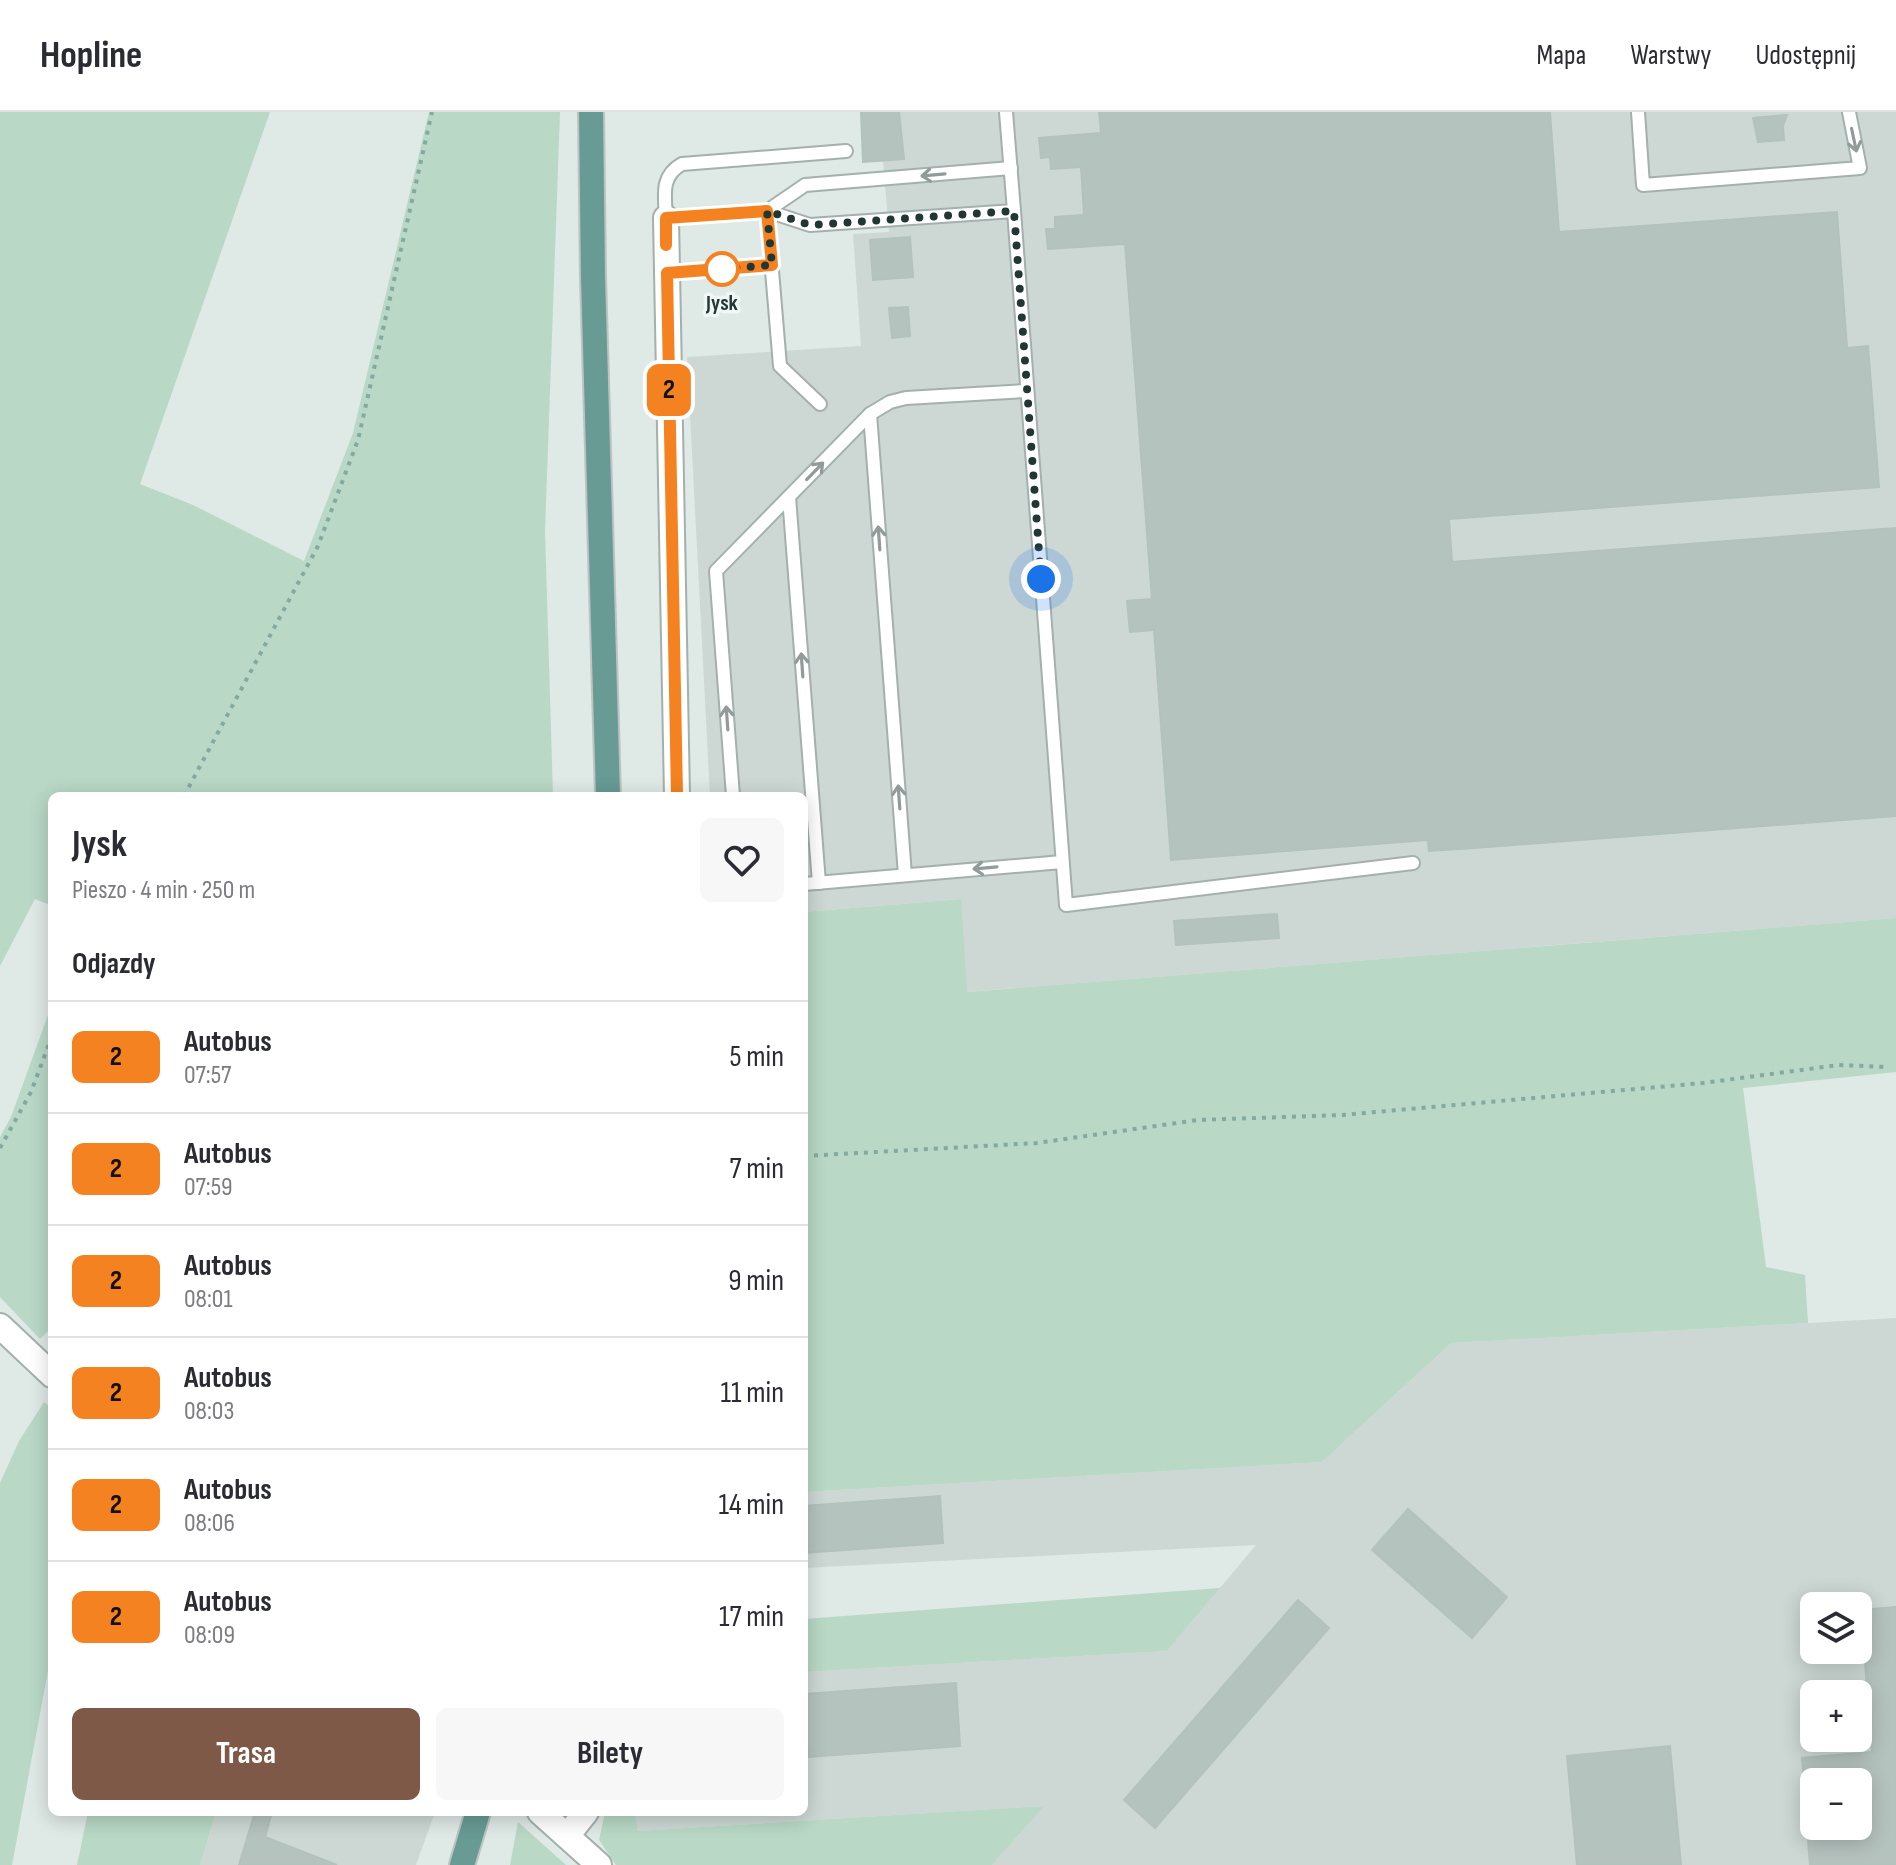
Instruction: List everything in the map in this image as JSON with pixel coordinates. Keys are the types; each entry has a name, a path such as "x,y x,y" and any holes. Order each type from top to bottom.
{"main road":[{"path":"591,112 608,792"},
{"path":"462,1865 476,1816"}],"street":[{"path":"666,218 677,792"},
{"path":"0,1326 48,1371"},
{"path":"544,1816 599,1865"},
{"path":"567,1836 583,1816"}],"lane":[{"path":"1006,112 1066,905 1413,863"},
{"path":"1638,112 1643,185 1860,168 1849,112"},
{"path":"846,151 682,164 671,170 665,181 666,218 767,211 810,225 1014,211"},
{"path":"767,211 805,185 1011,168"},
{"path":"767,211 780,366 820,404"},
{"path":"667,273 772,265"},
{"path":"733,792 716,571 870,414 890,402 906,398 1026,391"},
{"path":"870,414 905,875"},
{"path":"789,497 819,883"},
{"path":"808,884 1062,862"}],"path":[{"path":"186,792 318,546 358,440 432,112"},
{"path":"0,1148 31,1092 48,1047"},
{"path":"808,1156 1037,1143 1198,1120 1342,1115 1703,1083 1839,1065 1888,1067"}],"shaded area":[{"path":"879,112 1896,112 1896,918 966,992 960,899 808,912 808,792 710,792 687,357 861,346 853,234 889,232"},
{"path":"1896,1318 1896,1865 992,1865 1043,1806 638,1831 636,1816 808,1816 808,1672 1167,1651 1256,1545 808,1568 808,1492 1322,1462 1451,1343"},
{"path":"215,1816 434,1816 416,1865 200,1865"}],"green space":[{"path":"0,112 270,112 140,484 193,505 304,561 353,433 429,112 560,112 545,531 553,792 48,792 48,904 35,899 0,966"},
{"path":"961,899 967,992 1896,918 1896,1072 1743,1088 1766,1267 1805,1275 1808,1323 1451,1343 1322,1462 808,1492 808,912"},
{"path":"48,1015 48,1331 40,1339 0,1297 0,1137 11,1117"},
{"path":"44,1402 48,1406 48,1671 12,1865 0,1865 0,1483 19,1441"},
{"path":"1220,1588 1167,1651 808,1672 808,1619"},
{"path":"1044,1806 992,1865 616,1865 599,1840 604,1816 636,1816 638,1831"},
{"path":"87,1816 215,1816 200,1865 77,1865"},
{"path":"518,1822 566,1865 510,1865"}],"building":[{"path":"861,112 899,112 904,159 863,162"},
{"path":"1099,112 1550,112 1559,232 1837,212 1847,348 1868,346 1879,487 1449,519 1452,562 1896,528 1896,816 1429,851 1428,840 1171,860 1154,630 1130,632 1127,601 1152,599 1125,244 1048,249 1046,229 1055,229 1055,217 1084,215 1081,167 1051,169 1050,157 1041,158 1039,138 1101,133"},
{"path":"1787,115 1783,126 1784,140 1758,142 1753,118"},
{"path":"910,237 913,277 873,280 870,240"},
{"path":"908,307 910,336 892,338 889,308"},
{"path":"1277,914 1279,938 1176,945 1174,921"},
{"path":"940,1496 943,1543 808,1553 808,1506"},
{"path":"1408,1509 1507,1597 1472,1638 1372,1550"},
{"path":"1298,1600 1329,1628 1155,1828 1124,1800"},
{"path":"1896,1607 1896,1865 1810,1865 1808,1840 1872,1840 1872,1768 1803,1768 1802,1758 1872,1752 1872,1680 1866,1680 1865,1664 1872,1664 1872,1609"},
{"path":"956,1683 960,1746 809,1757 808,1694"},
{"path":"1670,1746 1681,1865 1577,1865 1567,1756"},
{"path":"254,1816 271,1816 265,1837 337,1865 239,1865"}],"bus line":[{"name":"2","path":"666,245 666,218 767,211 772,265 667,273 677,792"}],"place":[{"name":"Jysk","path":"722,269"}],"route":[{"path":"722,269 772,265 767,211 810,225 1014,211 1041,579"}]}
